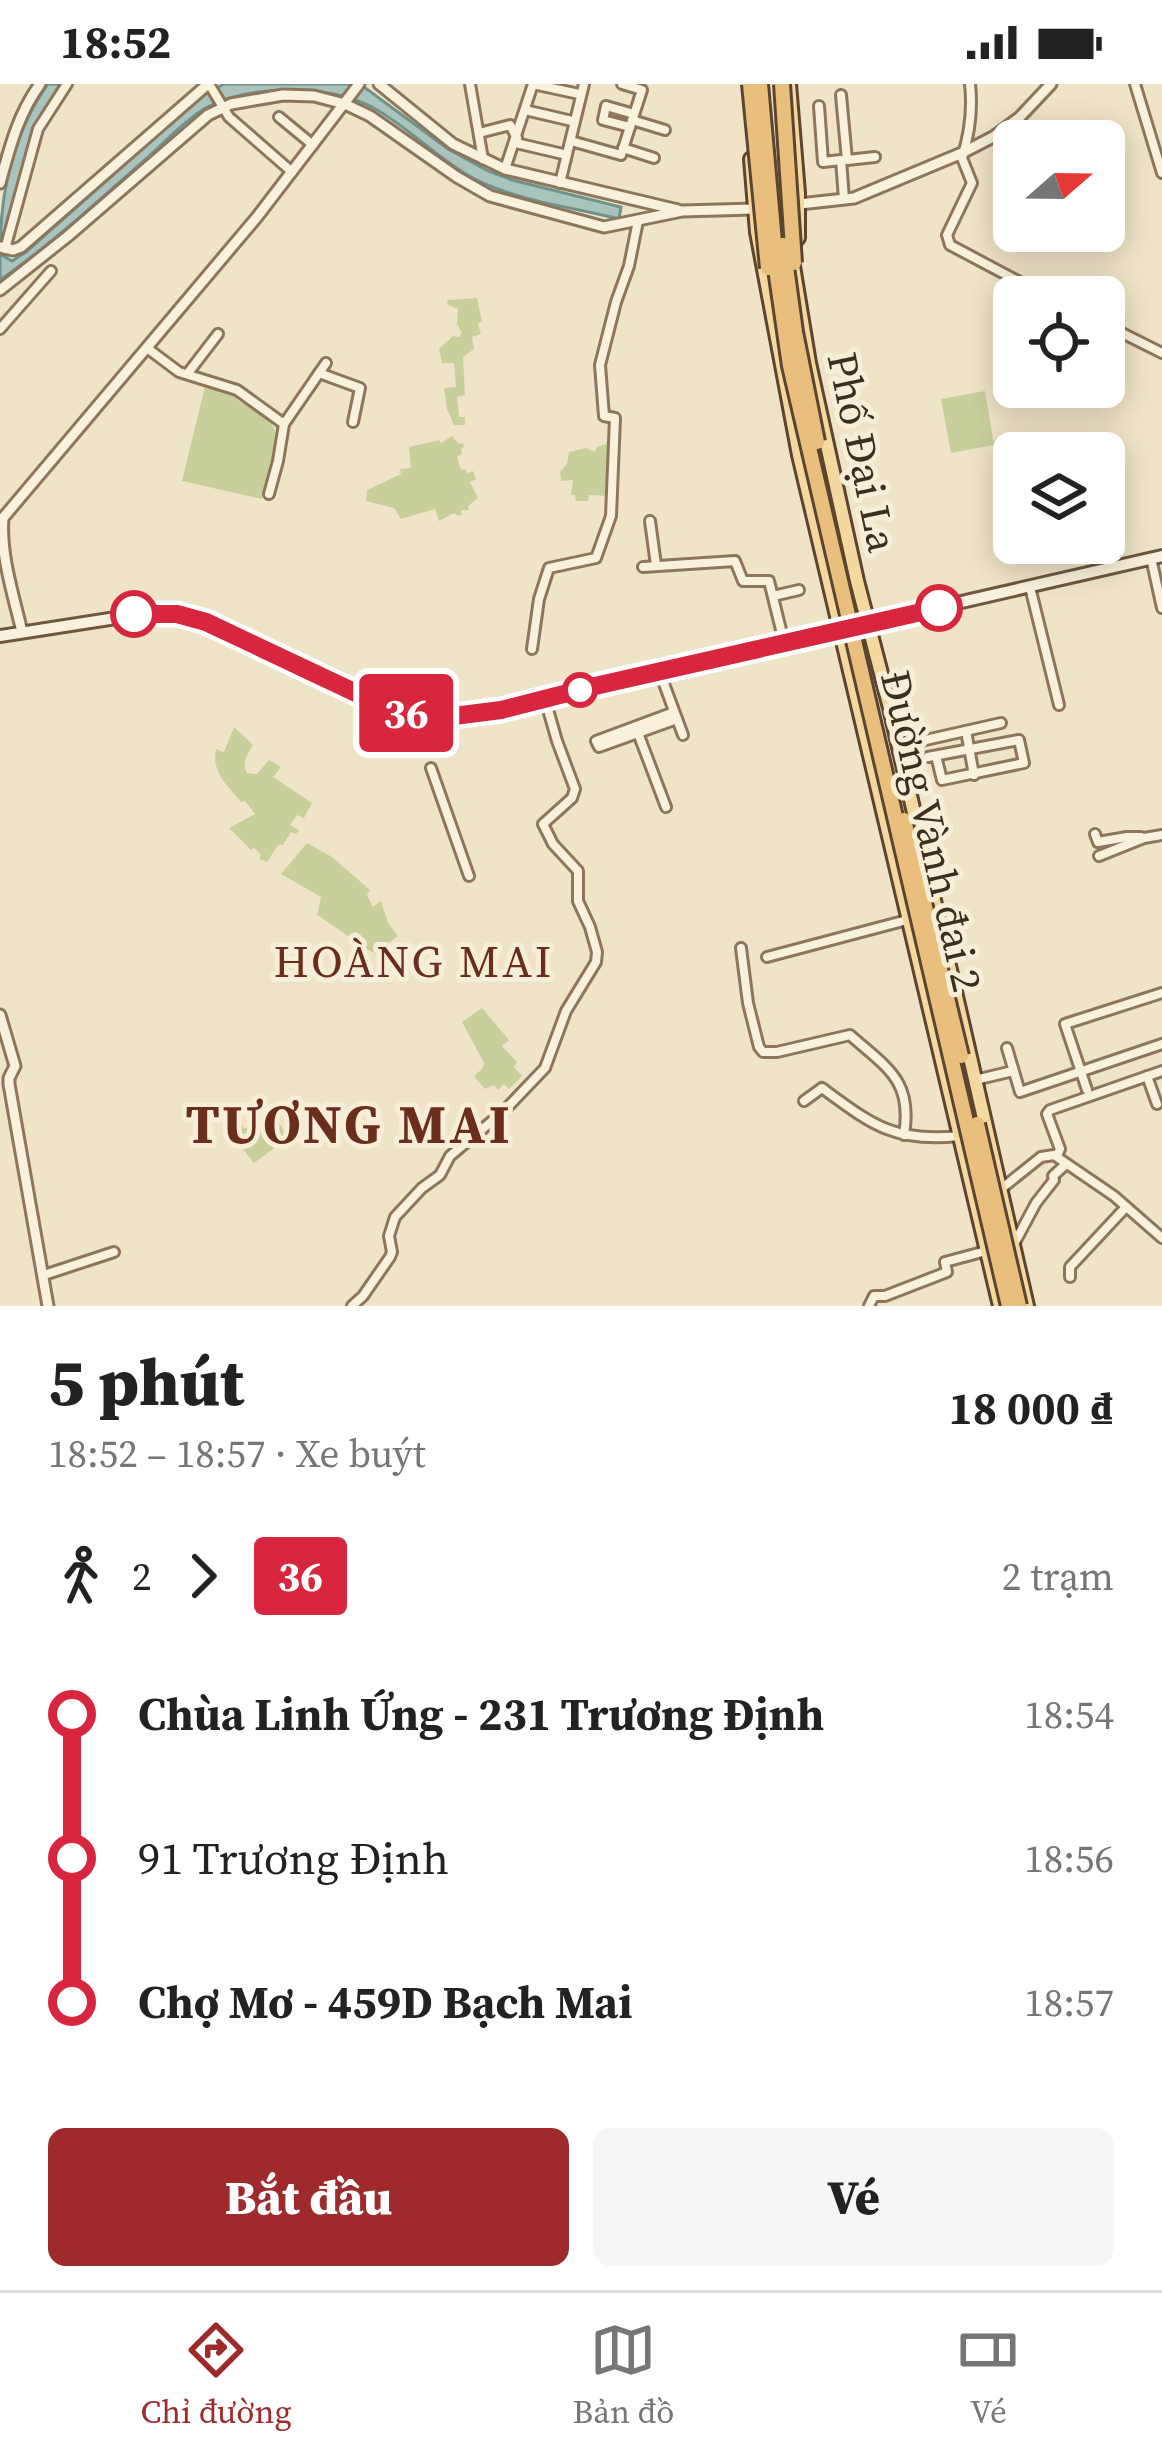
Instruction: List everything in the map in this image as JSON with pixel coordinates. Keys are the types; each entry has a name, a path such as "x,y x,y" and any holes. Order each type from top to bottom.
{"highway":[{"name":"Đường Vành đai 2","path":"753,84 777,276 795,365 1009,1306"},
{"name":"Đường Vành đai 2","path":"779,84 782,236 795,365 1023,1306"}],"main road":[{"name":"Phố Đại La","path":"753,84 761,208 771,250 771,304 799,454 1000,1306"},
{"name":"Phố Đại La","path":"779,84 785,106 809,363 1013,1245 1023,1306"},
{"name":"Phố Đại La","path":"785,106 783,144 792,205"},
{"name":"Phố Đại La","path":"754,112 762,146 761,208"},
{"path":"762,146 783,144"},
{"path":"822,555 850,547"},
{"path":"0,636 128,615 177,614 206,622 402,712 446,717 501,710 1156,557"},
{"path":"929,1010 945,1015 957,1002"},
{"path":"940,1058 954,1043 968,1050"}],"street":[{"path":"0,183 16,127 40,84"},
{"path":"67,84 38,129 2,248 21,247 209,85 234,122 292,172"},
{"path":"22,632 2,530 3,510 147,348 359,84"},
{"path":"379,84 453,144 505,169 682,211"},
{"path":"470,84 483,159"},
{"path":"505,169 533,84 579,94"},
{"path":"560,183 584,84"},
{"path":"571,141 621,155 642,90 622,84"},
{"path":"970,84 973,108 969,140 962,153 972,184 947,235 950,244 1009,276"},
{"path":"0,290 221,105 283,95 346,103 490,196 604,227 682,211 854,198 962,153 1009,126 1051,84"},
{"path":"1135,84 1162,173"},
{"path":"841,95 844,199"},
{"path":"819,106 823,162 875,157"},
{"path":"525,110 572,121"},
{"path":"279,117 313,145"},
{"path":"632,120 665,130"},
{"path":"479,133 511,125 516,140"},
{"path":"516,140 563,154"},
{"path":"623,148 654,158"},
{"path":"532,649 548,568 596,558 610,516 615,418 604,416 601,365 644,202"},
{"path":"0,329 51,271"},
{"path":"188,374 218,334"},
{"path":"1125,334 1162,353"},
{"path":"147,348 179,372 237,390 284,424"},
{"path":"269,494 284,424 326,362"},
{"path":"319,373 360,388 353,422"},
{"path":"650,521 656,566"},
{"path":"1156,557 1162,608"},
{"path":"643,567 735,561 743,581 769,580 784,642"},
{"path":"1029,586 1059,705"},
{"path":"773,596 800,590"},
{"path":"660,673 683,735"},
{"path":"352,1306 390,1257 395,1217 440,1175 450,1156 545,1067 566,1012 596,962 590,926 578,902 578,871 553,844 543,824 572,798 575,789 545,699"},
{"path":"666,806 636,730 675,715"},
{"path":"897,746 1001,723"},
{"path":"966,731 974,775"},
{"path":"1019,740 1024,764 941,780 932,757 969,749 1019,740"},
{"path":"431,768 469,876"},
{"path":"1095,834 1098,842 1144,838"},
{"path":"1099,856 1162,835"},
{"path":"766,957 908,920"},
{"path":"741,948 759,1047 777,1052 850,1035 902,1088 908,1110 904,1135"},
{"path":"1088,1090 1065,1024 1162,993"},
{"path":"0,1015 15,1066 4,1079 48,1306"},
{"path":"1007,1048 1021,1092 1162,1044"},
{"path":"975,1080 1013,1071"},
{"path":"1057,1156 1060,1149 1047,1114 1050,1110 1162,1071"},
{"path":"1147,1076 1157,1104"},
{"path":"804,1101 822,1088 871,1124 904,1135 959,1136"},
{"path":"1000,1189 1051,1154 1162,1238"},
{"path":"1013,1245 1053,1176 1066,1164"},
{"path":"1070,1276 1070,1267 1126,1207"},
{"path":"871,1301 947,1272 945,1262 986,1251"},
{"path":"44,1275 114,1252"}],"green space":[{"path":"477,298 481,334 472,337 474,349 463,357 465,395 457,397 465,425 454,425 444,388 456,387 454,363 442,363 439,349 462,333 458,309 447,300"},
{"path":"205,386 235,396 275,430 276,453 262,499 182,481"},
{"path":"985,391 993,445 951,453 941,399"},
{"path":"614,435 610,496 589,495 588,501 576,501 571,495 573,480 561,481 569,452 586,448 595,452"},
{"path":"452,436 463,443 457,457 461,470 473,471 476,479 470,482 478,498 469,510 439,521 435,509 401,519 394,508 366,501 367,490 401,474 400,469 411,468 409,447 441,443"},
{"path":"234,727 253,745 245,762 247,773 257,774 269,760 281,767 273,777 312,803 304,818 297,815 290,825 299,830 296,834 291,832 267,862 229,828 255,814 226,784 216,765 216,749 224,752"},
{"path":"307,843 332,857 370,890 367,895 373,907 381,901 398,936 385,946 391,955 387,959 317,915 321,897 281,874"},
{"path":"482,1008 509,1040 502,1046 517,1062 514,1067 522,1076 509,1089 504,1084 498,1090 494,1085 485,1089 474,1076 484,1063 462,1022"},
{"path":"271,1109 288,1138 254,1163 226,1127 236,1119 245,1129"}],"water":[{"path":"48,84 60,84 33,129 0,254 11,165 26,123"},
{"path":"224,84 360,84 448,149 488,171 621,207 619,219 485,184 387,116 354,99 310,91 264,91 222,101 197,114 0,280 0,254 12,261 26,252 202,96"}],"bus line":[{"name":"36","path":"134,614 177,614 206,622 390,709 446,717 501,710 939,608"}],"district":[{"name":"HOÀNG MAI","path":"414,961"},
{"name":"TƯƠNG MAI","path":"349,1124"}]}
